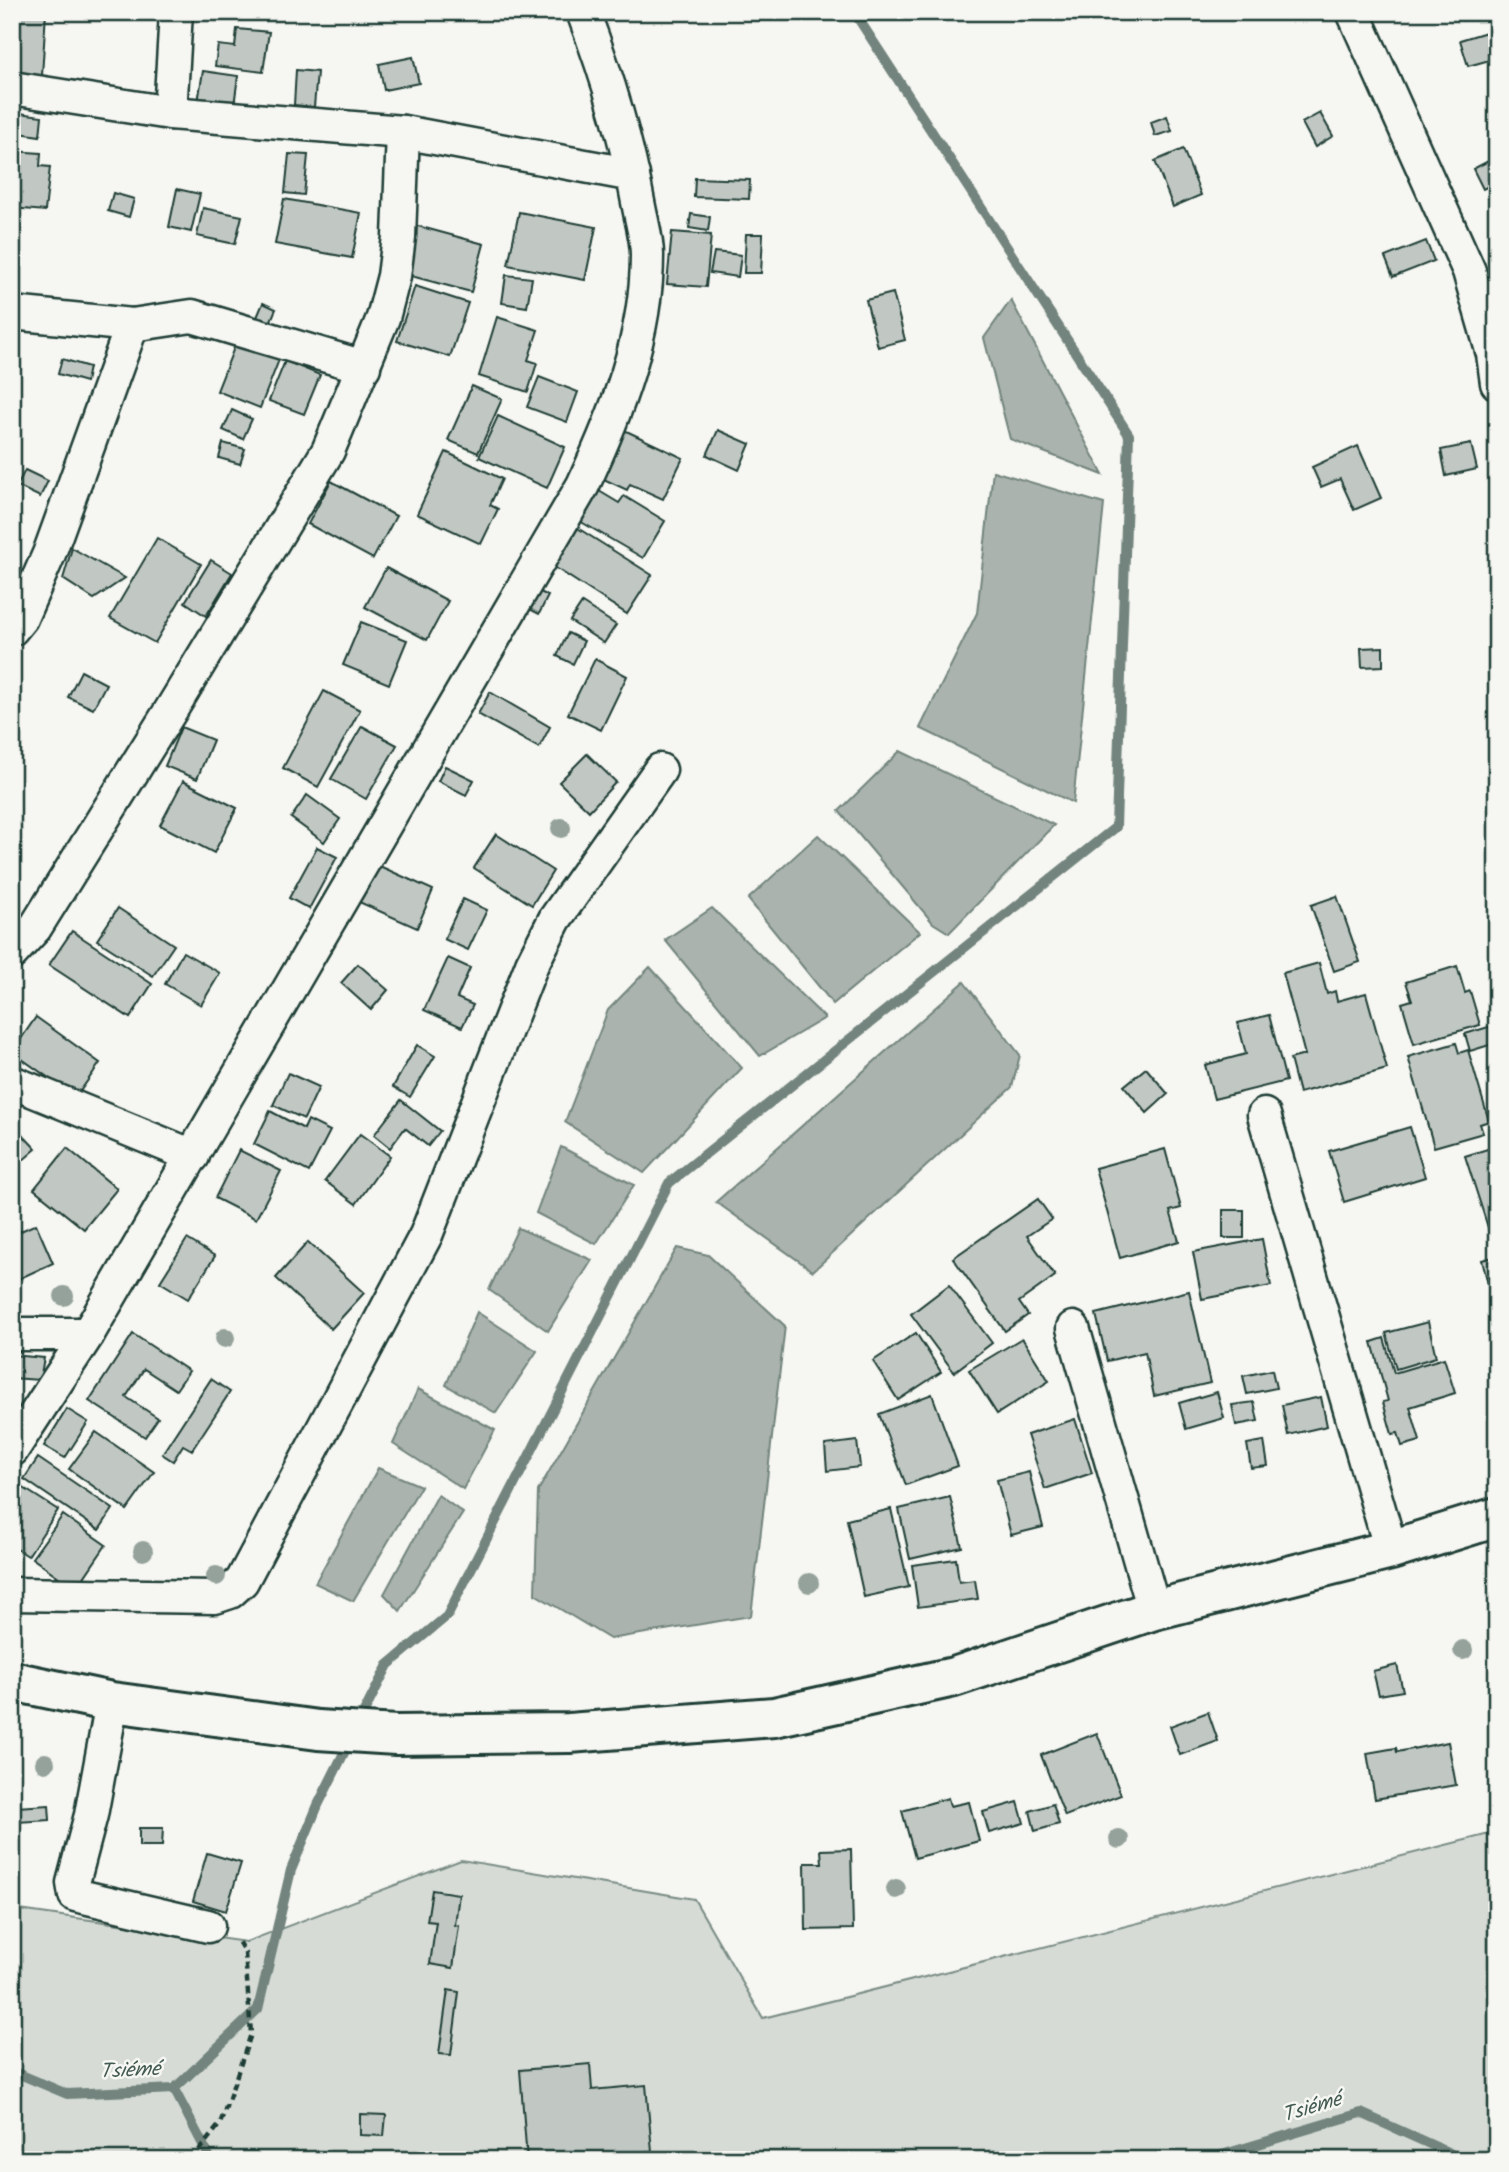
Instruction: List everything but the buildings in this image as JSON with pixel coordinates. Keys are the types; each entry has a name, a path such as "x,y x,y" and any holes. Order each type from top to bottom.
{"main road":[{"path":"12,1681 112,1702 318,1730 396,1735 569,1733 774,1717 954,1677 1154,1610 1391,1550 1497,1517"}],"street":[{"path":"170,113 176,12"},
{"path":"12,1450 88,1334 193,1156 583,485 609,429 638,341 645,299 647,252 633,175 602,63 583,12"},
{"path":"1353,12 1469,271 1493,354 1497,383"},
{"path":"12,88 170,113 403,132 633,175"},
{"path":"12,953 43,917 328,451 383,318 394,276 399,237 403,132"},
{"path":"12,313 132,325 192,316 364,367"},
{"path":"12,629 20,618 49,554 132,325"},
{"path":"12,1594 215,1597 230,1592 242,1581 426,1236 532,964 555,919 660,770"},
{"path":"12,1082 193,1156"},
{"path":"1264,1115 1391,1550"},
{"path":"1073,1328 1154,1610"},
{"path":"12,1334 88,1334"},
{"path":"112,1702 91,1815 73,1883 75,1895 208,1926"}],"path":[{"path":"191,2160 220,2124 251,2034 245,1953 234,1934 208,1926"}],"shaded area":[{"path":"1011,300 1103,475 1010,439 984,338"},
{"path":"993,471 1104,504 1073,803 920,728 977,613"},
{"path":"900,751 1054,825 949,933 933,923 839,811"},
{"path":"818,835 920,932 833,1004 748,899"},
{"path":"712,908 825,1018 760,1056 665,940"},
{"path":"650,967 742,1068 644,1173 565,1122 608,1010"},
{"path":"964,982 1020,1055 1012,1087 813,1271 716,1202"},
{"path":"561,1147 634,1185 596,1244 536,1213"},
{"path":"518,1228 592,1260 548,1331 489,1290"},
{"path":"677,1248 708,1255 785,1326 751,1616 610,1639 535,1594 538,1491"},
{"path":"477,1312 537,1351 496,1413 446,1385"},
{"path":"418,1389 495,1430 463,1489 393,1444"},
{"path":"378,1468 421,1486 353,1601 315,1583"},
{"path":"438,1495 463,1513 400,1611 384,1594"},
{"path":"1497,1832 1497,2160 12,2160 12,1909 246,1942 461,1860 694,1899 763,2018"}],"waterway":[{"path":"358,1724 388,1665 447,1616 669,1183 1116,827 1129,435 854,12"},
{"path":"174,2089 258,2009 291,1870 318,1805 351,1739"},
{"name":"Tsiémé","path":"12,2071 67,2094 174,2089 211,2160"},
{"name":"Tsiémé","path":"1205,2160 1361,2113 1465,2160"}]}
